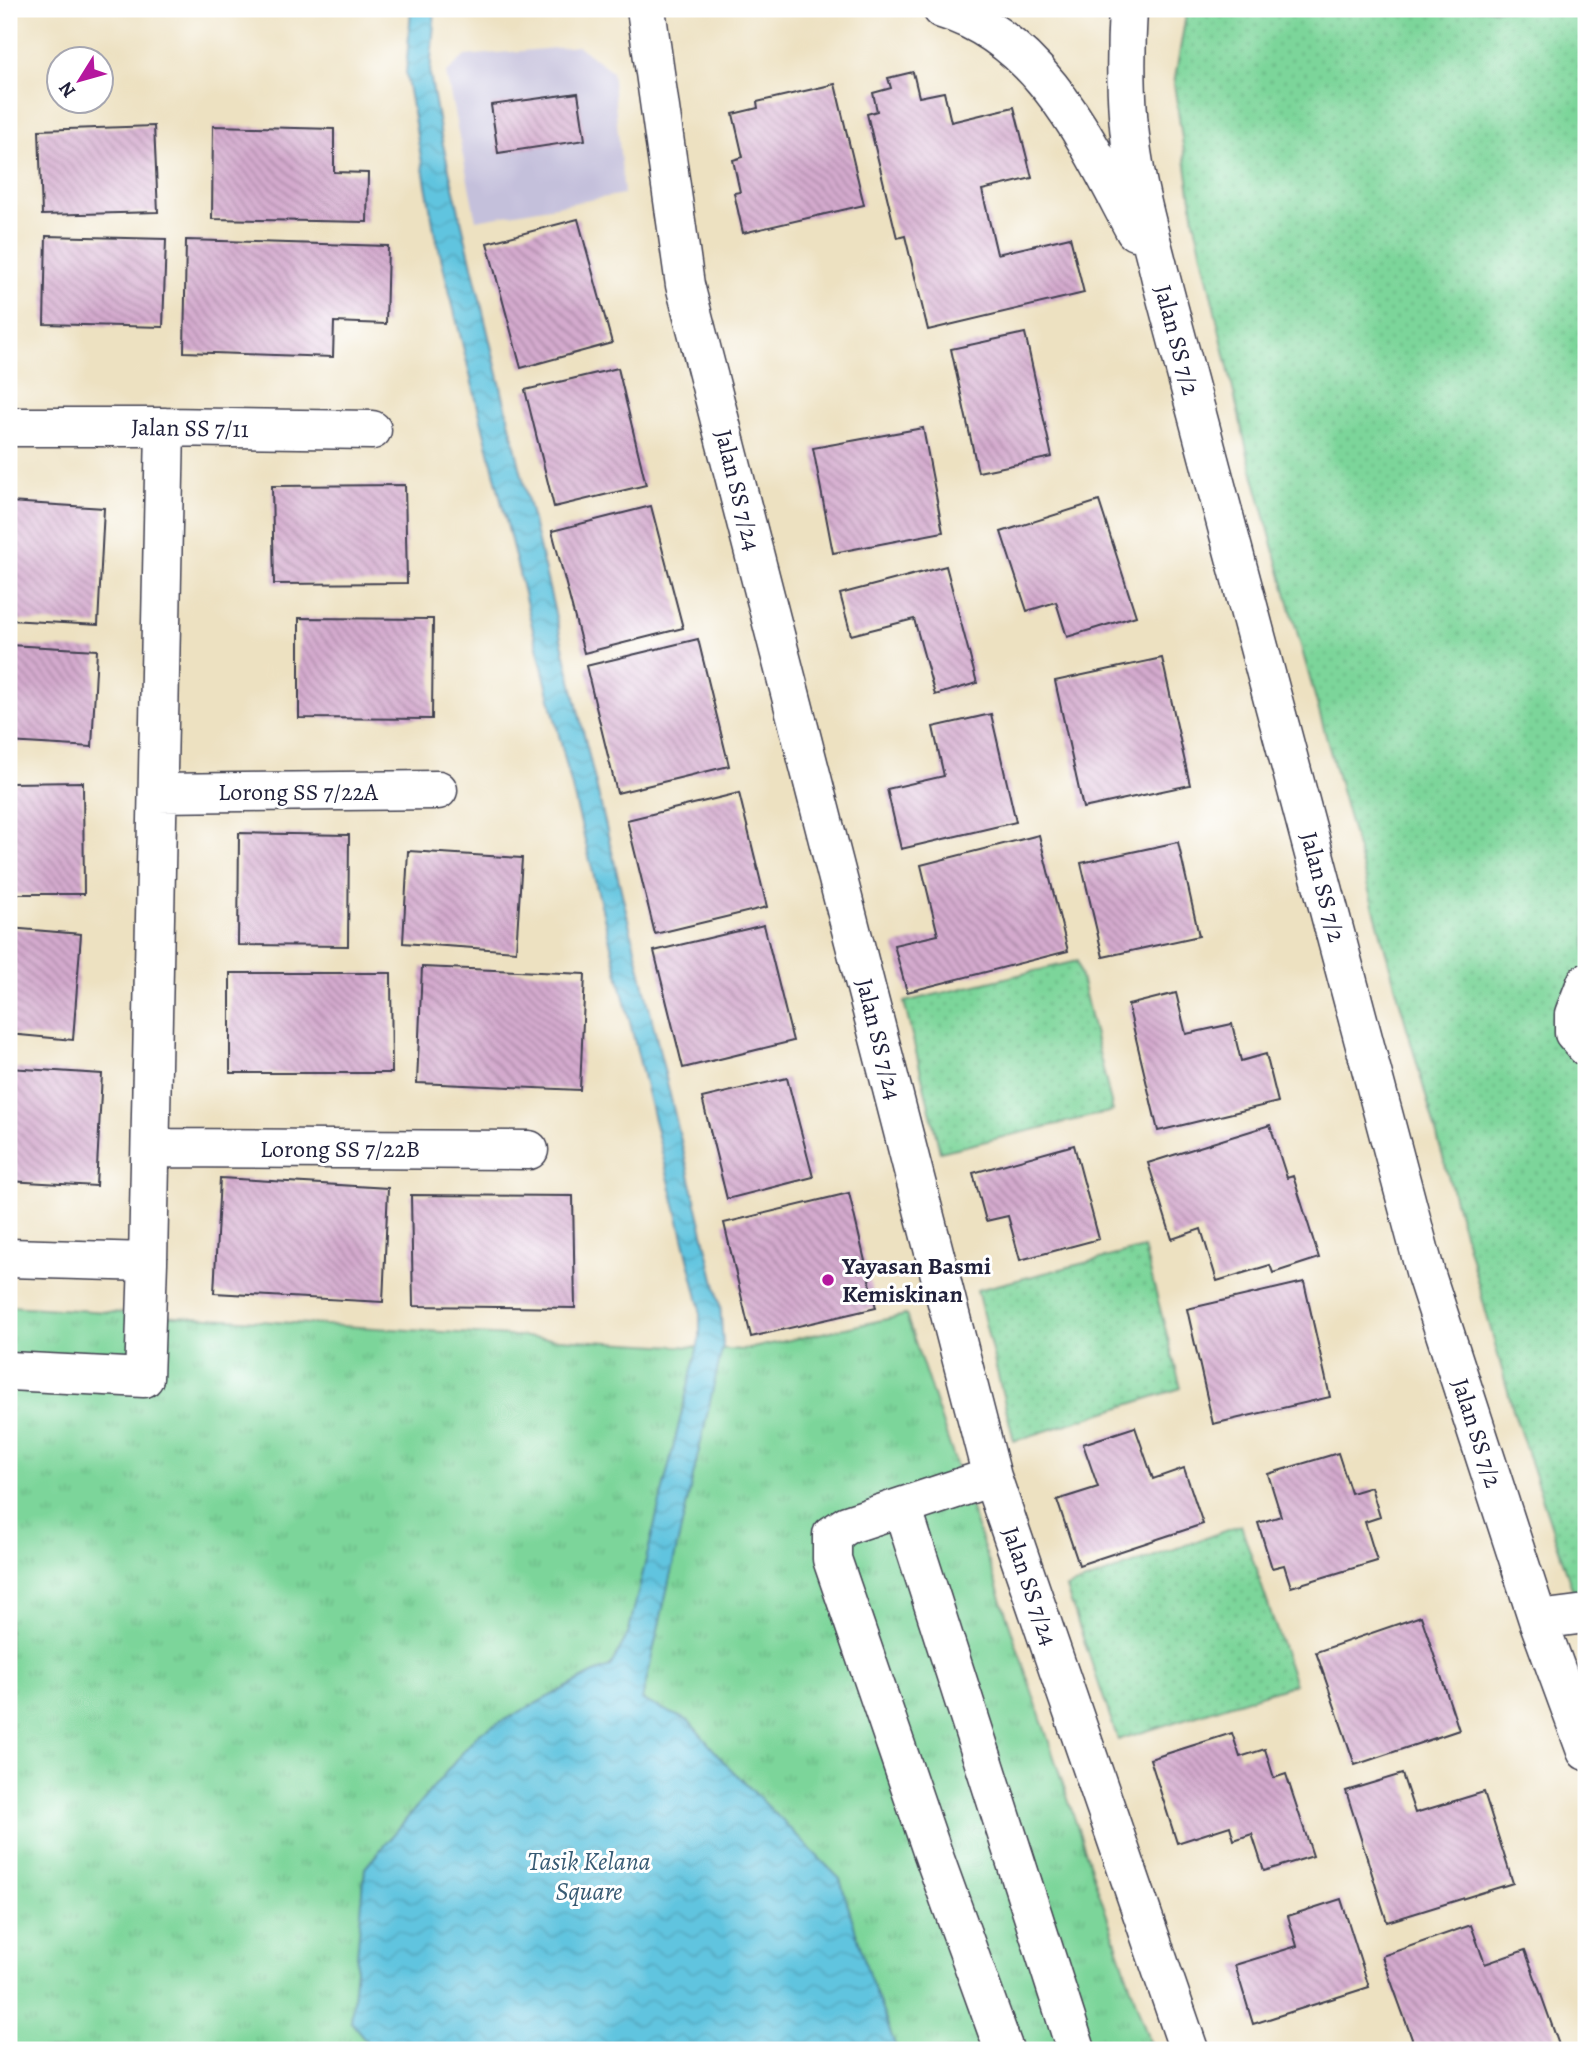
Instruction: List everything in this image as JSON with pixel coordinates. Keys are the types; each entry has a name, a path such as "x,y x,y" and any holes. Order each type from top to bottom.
{"street":[{"name":"Jalan SS 7/24","path":"646,9 685,285 992,1477 1189,2050"},
{"path":"942,9 959,14 998,35 1035,68 1085,137 1161,279"},
{"name":"Jalan SS 7/2","path":"1128,9 1127,98 1134,165 1161,279 1426,1275 1538,1620 1586,1751"},
{"name":"Jalan SS 7/11","path":"9,427 372,430"},
{"path":"9,1371 144,1378 165,427"},
{"name":"Lorong SS 7/22A","path":"158,793 438,790"},
{"path":"1586,983 1574,1014 1574,1033 1586,1047"},
{"name":"Lorong SS 7/22B","path":"151,1148 529,1150"},
{"path":"9,1258 148,1262"},
{"path":"992,1477 847,1525 832,1535 832,1559 1003,2050"},
{"path":"902,1507 1076,2050"},
{"path":"1538,1620 1586,1614"}],"shaded area":[{"path":"578,46 612,71 624,194 476,220 446,73 465,56"}],"green space":[{"path":"1187,9 1586,9 1586,1631 1514,1413 1249,459 1194,220 1174,84"},
{"path":"1077,961 1113,1111 940,1152 904,1002"},
{"path":"1144,1248 1181,1388 1014,1441 977,1290"},
{"path":"9,1306 743,1350 906,1315 1152,2050 9,2050"},
{"path":"1241,1525 1295,1684 1118,1740 1066,1588"}],"water":[{"name":"Tasik Kelana Square","path":"411,9 435,9 430,74 441,136 720,1304 723,1345 642,1700 689,1721 725,1763 840,1879 869,1975 897,2050 374,2050 351,2022 365,1868 479,1733 610,1667 628,1634 700,1337 700,1306 434,229 406,74"}],"building":[{"path":"913,72 919,97 944,92 951,122 1014,107 1032,178 982,190 997,254 1070,237 1084,293 928,330 905,236 897,238 867,114 877,111 873,93 891,88 888,78"},
{"path":"835,84 864,205 743,233 734,193 740,192 733,160 743,157 733,114 758,108 757,102"},
{"path":"578,93 585,140 498,153 491,105"},
{"path":"154,126 158,212 42,215 39,130"},
{"path":"213,126 334,129 334,172 368,173 367,222 212,219"},
{"path":"578,219 612,343 521,368 487,243"},
{"path":"46,236 166,239 163,327 44,324"},
{"path":"186,240 388,246 386,324 334,322 333,357 184,352"},
{"path":"1025,333 1052,457 978,472 951,349"},
{"path":"618,368 646,485 554,507 525,390"},
{"path":"923,428 943,532 833,553 813,448"},
{"path":"405,485 407,583 274,584 272,486"},
{"path":"1099,501 1136,616 1067,637 1056,602 1027,611 1001,532"},
{"path":"9,502 104,508 98,625 9,620"},
{"path":"651,506 683,628 584,653 552,531"},
{"path":"946,566 977,683 935,695 914,619 851,635 840,594"},
{"path":"299,618 433,619 432,719 299,718"},
{"path":"698,639 729,766 617,793 586,666"},
{"path":"9,645 97,650 92,747 9,742"},
{"path":"1162,658 1190,785 1083,808 1055,681"},
{"path":"991,714 1016,822 901,849 887,789 944,776 933,727"},
{"path":"83,782 84,894 9,894 9,783"},
{"path":"739,793 767,907 655,934 627,820"},
{"path":"239,833 349,835 348,946 238,945"},
{"path":"1039,835 1068,951 907,992 894,945 938,935 921,865"},
{"path":"1178,842 1199,936 1103,957 1081,863"},
{"path":"408,851 522,858 516,951 403,943"},
{"path":"764,925 793,1041 683,1068 654,951"},
{"path":"9,928 81,934 73,1040 9,1034"},
{"path":"422,967 585,974 580,1090 417,1083"},
{"path":"230,973 391,973 392,1073 230,1073"},
{"path":"1176,993 1186,1034 1232,1024 1241,1061 1266,1054 1278,1102 1158,1131 1128,1005"},
{"path":"9,1068 102,1074 96,1186 9,1181"},
{"path":"787,1078 813,1177 727,1199 702,1098"},
{"path":"1270,1125 1287,1178 1293,1176 1319,1258 1273,1273 1270,1265 1217,1281 1201,1229 1172,1239 1148,1163"},
{"path":"1074,1145 1099,1239 1020,1260 1008,1216 986,1221 973,1173"},
{"path":"220,1178 388,1188 383,1302 214,1293"},
{"path":"849,1193 876,1308 751,1337 724,1223"},
{"path":"411,1195 573,1196 575,1308 413,1306"},
{"path":"1304,1282 1330,1397 1213,1424 1187,1309"},
{"path":"1135,1427 1153,1479 1184,1468 1203,1524 1079,1565 1057,1500 1098,1487 1083,1444"},
{"path":"1338,1453 1351,1493 1371,1487 1380,1517 1365,1522 1377,1561 1291,1587 1284,1565 1272,1568 1258,1523 1281,1516 1268,1474"},
{"path":"1421,1616 1459,1730 1355,1765 1316,1652"},
{"path":"1232,1733 1240,1757 1265,1749 1274,1778 1286,1774 1313,1856 1264,1871 1252,1834 1234,1840 1230,1826 1177,1843 1150,1759"},
{"path":"1402,1774 1415,1813 1484,1792 1513,1883 1387,1922 1346,1791"},
{"path":"1341,1899 1369,1987 1253,2024 1235,1965 1297,1946 1288,1916"},
{"path":"1471,1925 1485,1964 1525,1950 1559,2045 1543,2050 1416,2050 1382,1956"}],"place":[{"name":"Yayasan Basmi Kemiskinan","path":"828,1280"}]}
